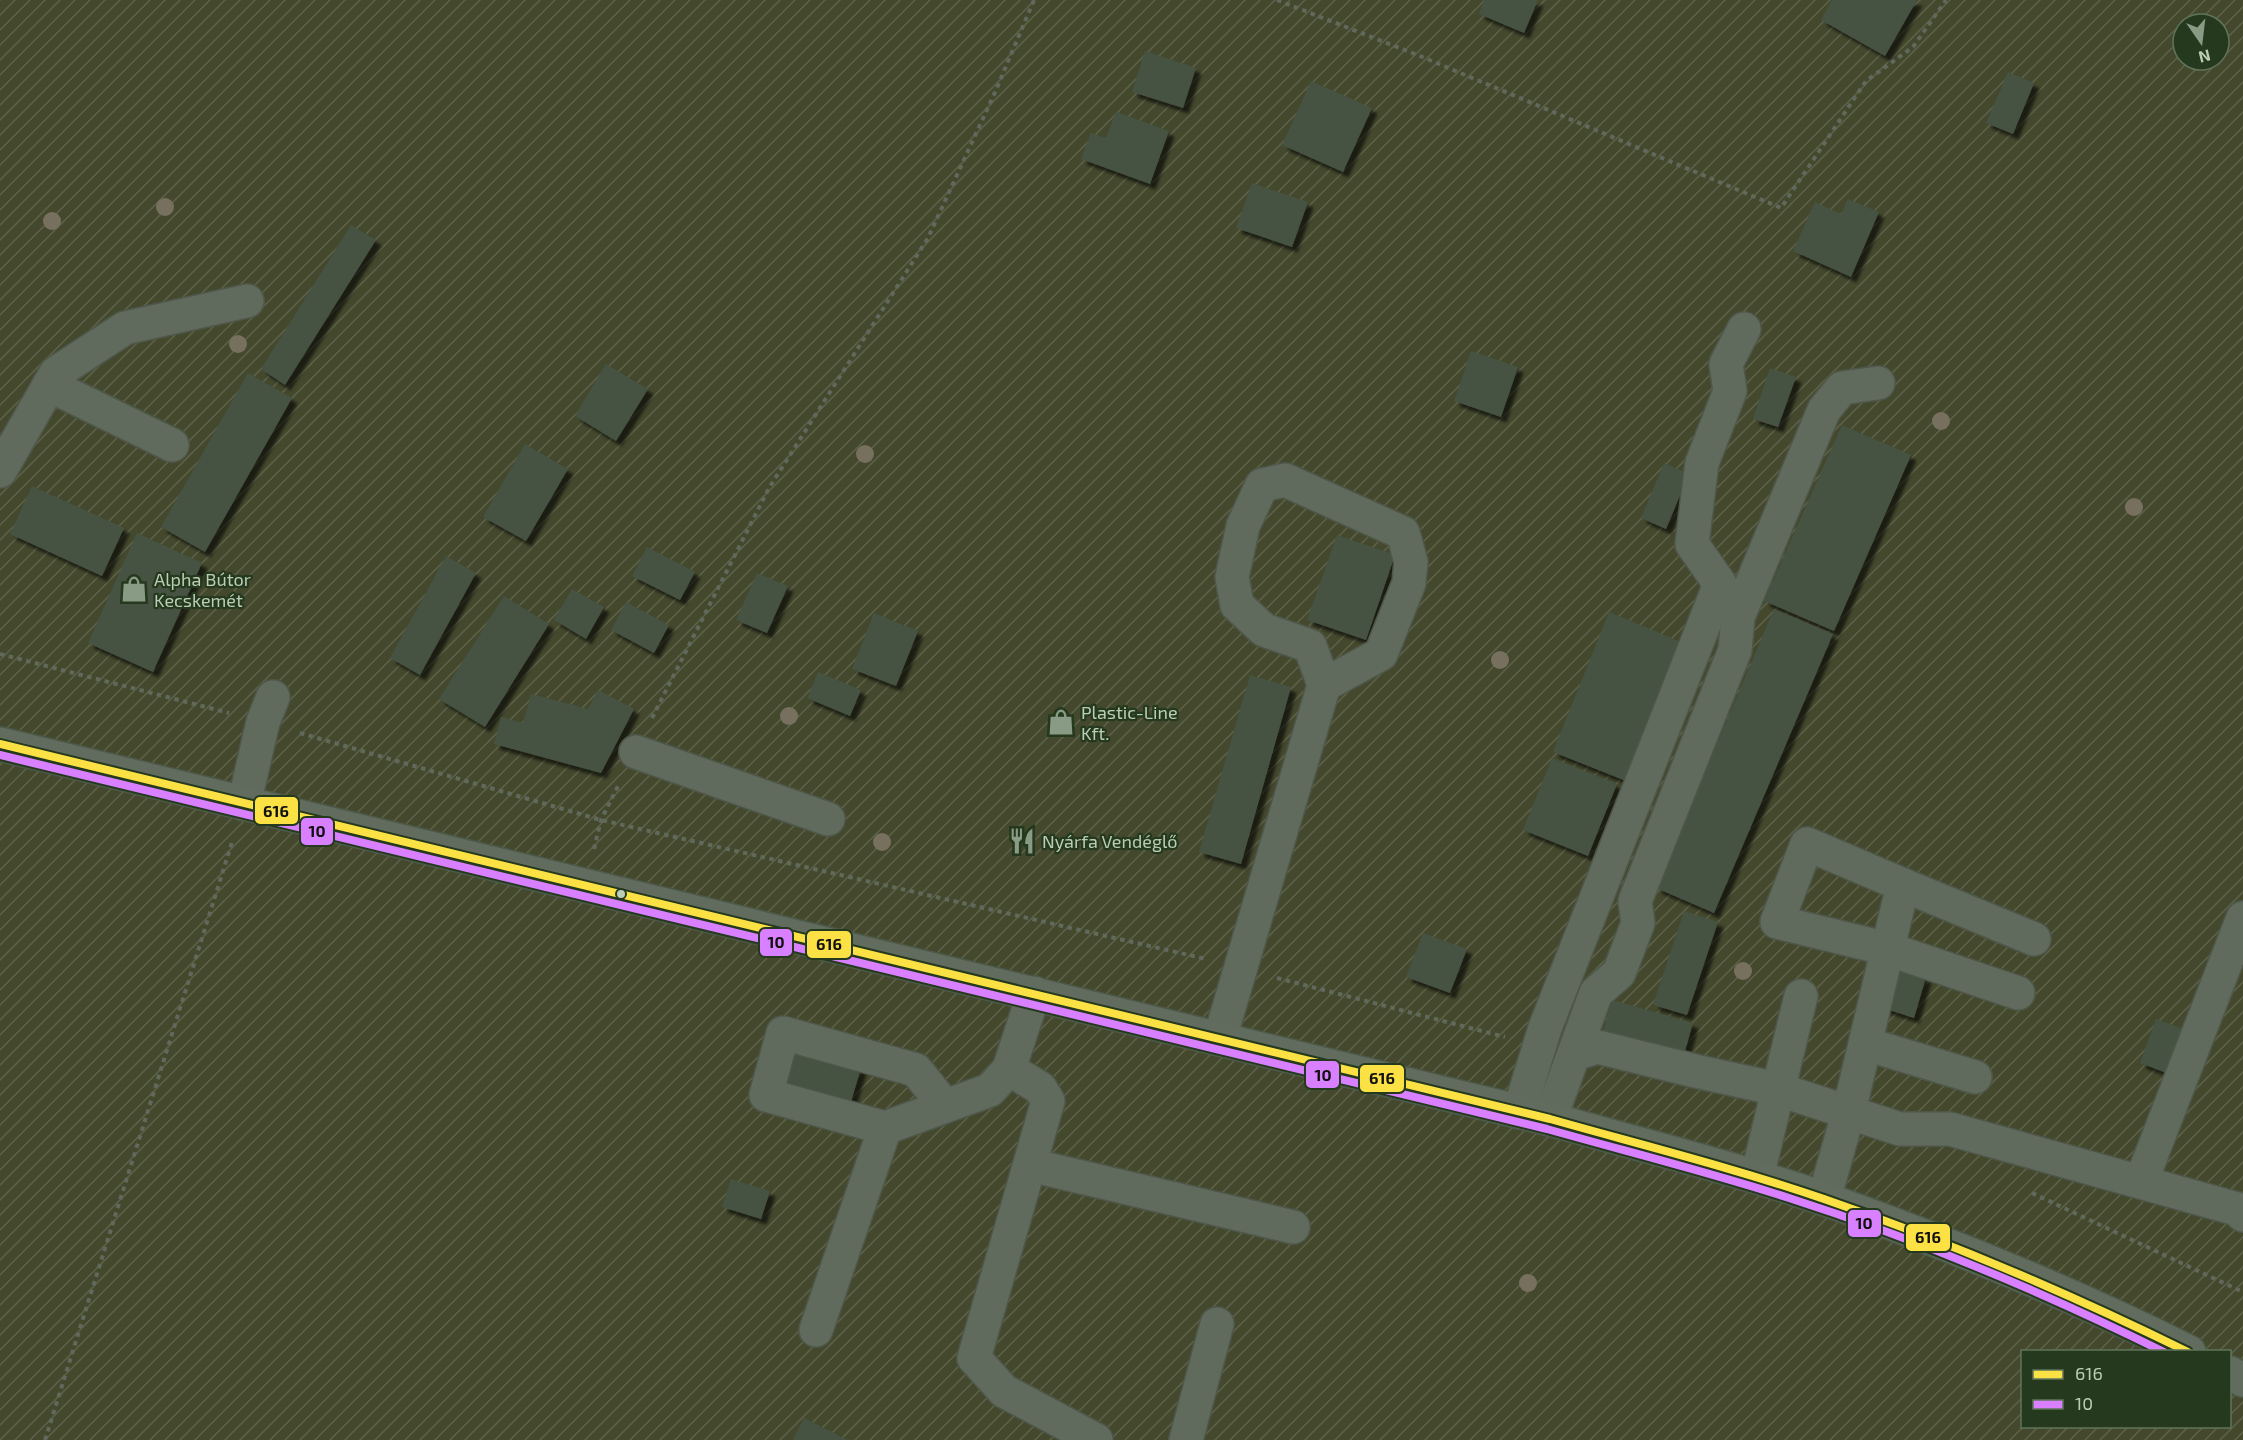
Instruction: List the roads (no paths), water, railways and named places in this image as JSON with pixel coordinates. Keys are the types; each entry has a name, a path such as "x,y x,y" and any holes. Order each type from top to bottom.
{"main road":[{"path":"0,744 1535,1115 1824,1199 2053,1289 2185,1350"}],"lane":[{"path":"0,471 56,373 125,328 247,301"},
{"path":"1535,1115 1545,1028 1720,584 1692,544 1702,463 1730,391 1726,364 1744,329"},
{"path":"1535,1115 1574,1054 1596,993 1619,973 1638,923 1635,901 1735,650 1738,617 1824,411 1842,388 1878,382"},
{"path":"50,385 172,444"},
{"path":"1220,1038 1324,685 1310,646 1264,630 1237,605 1232,577 1243,526 1262,485 1285,480 1403,533 1412,562 1409,583 1381,654 1324,685"},
{"path":"244,804 268,709"},
{"path":"636,752 828,819"},
{"path":"2018,993 1888,950 1777,922 1807,844 2034,939"},
{"path":"1824,1199 1849,1111 1904,885"},
{"path":"2141,1182 2243,918"},
{"path":"945,1106 916,1070 783,1033 766,1095 885,1128 990,1090 1009,1069 1034,993"},
{"path":"1756,1178 1801,996"},
{"path":"1866,1044 1975,1077"},
{"path":"1574,1054 1598,1047 1777,1089 1900,1129 1950,1128 2237,1209 2243,1215"},
{"path":"1009,1069 1040,1088 1048,1101 974,1358 1004,1391 1085,1437"},
{"path":"816,1330 885,1128"},
{"path":"1030,1166 1293,1227"},
{"path":"1186,1440 1217,1324"}],"place":[{"name":"Alpha Bútor Kecskemét","path":"134,589"},
{"name":"Plastic-Line Kft.","path":"1061,722"},
{"name":"Nyárfa Vendéglő","path":"1022,841"}]}
